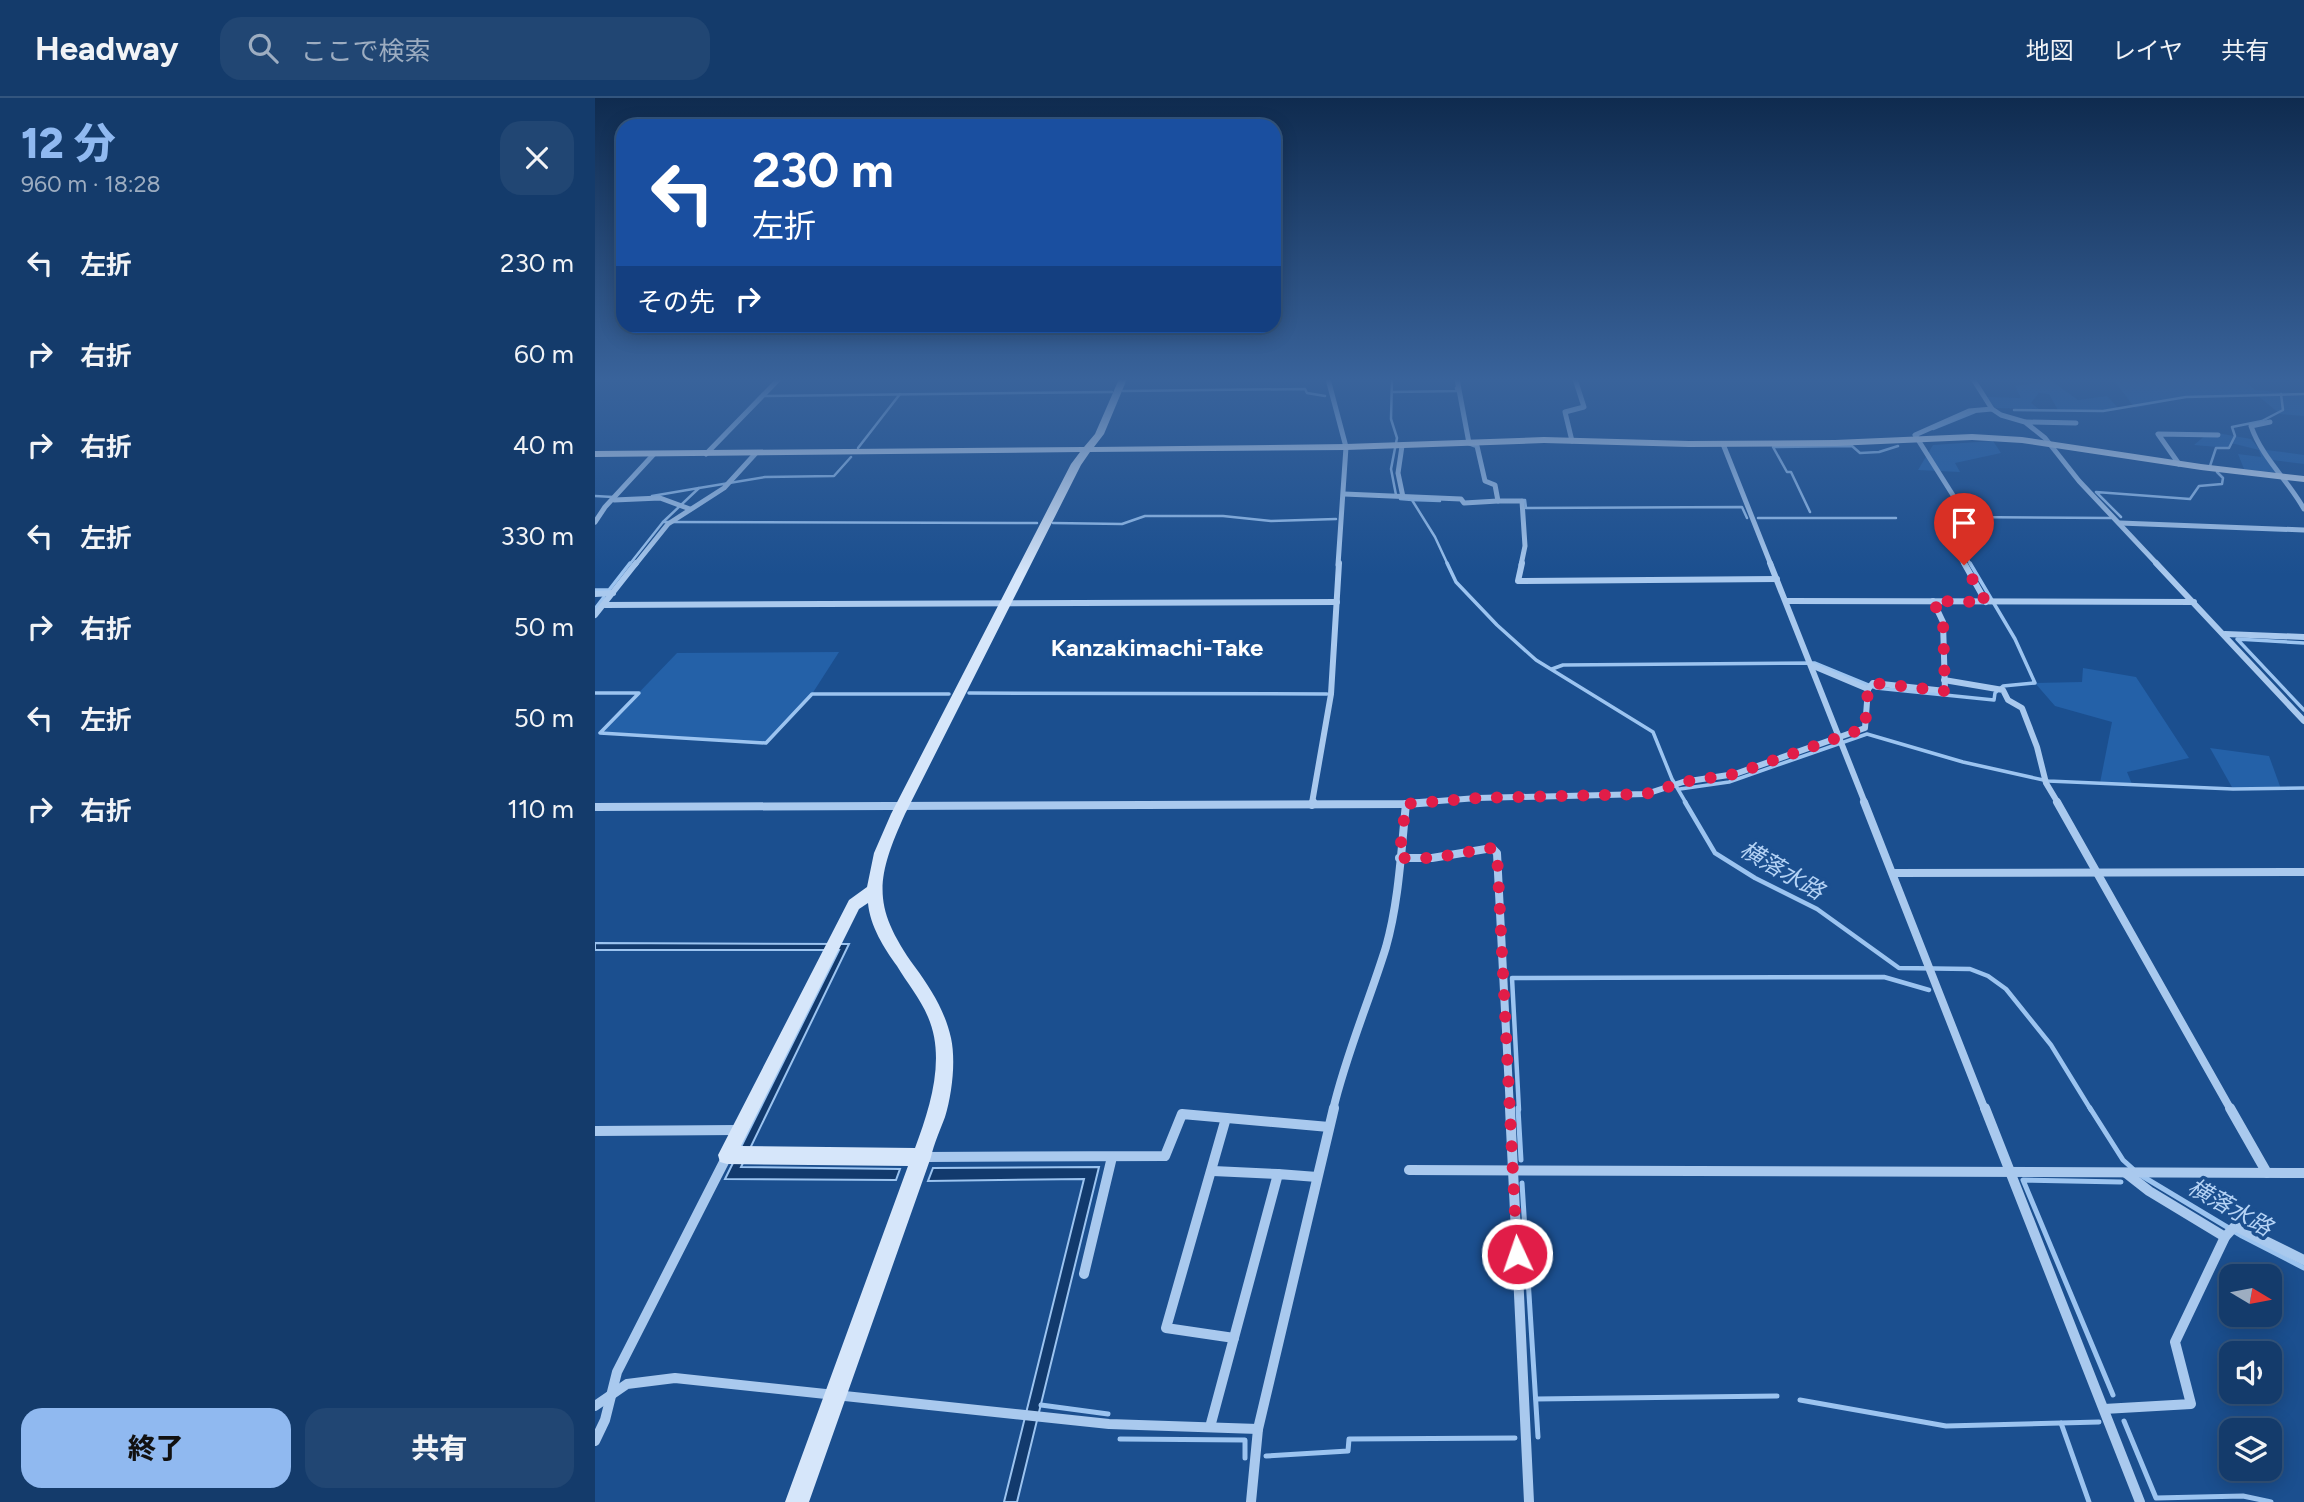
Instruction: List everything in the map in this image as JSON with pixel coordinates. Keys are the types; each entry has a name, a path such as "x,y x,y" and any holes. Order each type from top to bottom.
{"street":[{"path":"706,454 715,445"},
{"path":"797,1502 922,1157 937,1113 944,1073 943,1038 929,1002 892,949 876,919 874,890 880,858 1076,464 1091,445"},
{"path":"595,454 1433,445"},
{"path":"1473,445 1477,446 1485,481 1496,485 1498,501"},
{"path":"1723,445 2140,1502"},
{"path":"1921,445 1956,500 1954,547 1986,602"},
{"path":"2049,445 2304,720"},
{"path":"2057,445 2179,464 2303,479"},
{"path":"2165,445 2179,464"},
{"path":"2258,445 2304,509"},
{"path":"1397,446 1398,496"},
{"path":"1312,805 1331,694 1346,447"},
{"path":"595,615 668,524 724,488 755,453"},
{"path":"595,522 605,507 654,454"},
{"path":"1344,494 1462,501 1522,501 1525,545 1518,581 1777,579"},
{"path":"616,497 660,498 690,509"},
{"path":"2120,523 2304,530"},
{"path":"595,594 613,593"},
{"path":"1787,601 2194,602"},
{"path":"595,807 1406,804 1477,798 1646,794 1683,782 1735,774 1865,728 1868,689 1873,683 1945,691 1943,622 1933,601"},
{"path":"605,605 1337,602"},
{"path":"2225,634 2304,637"},
{"path":"1810,662 1868,689"},
{"path":"1944,680 2003,690 2008,701 2022,708 2031,737 2038,747 2045,780 2267,1173"},
{"path":"1251,1502 1258,1429 1344,1064 1386,946 1395,904 1406,804"},
{"path":"1399,858 1432,858 1492,848 1497,853 1529,1502"},
{"path":"1893,873 2304,872"},
{"path":"595,1441 605,1420 617,1372 854,905 874,890"},
{"path":"727,1156 1165,1156 1182,1114 1329,1127"},
{"path":"1226,1118 1166,1328 1234,1338"},
{"path":"595,1131 740,1130"},
{"path":"1084,1274 1112,1157"},
{"path":"1409,1170 2304,1173"},
{"path":"1213,1171 1317,1177"},
{"path":"2126,1173 2149,1191 2225,1237"},
{"path":"1210,1427 1278,1174"},
{"path":"2103,1409 2191,1404 2175,1342 2225,1237 2235,1226 2304,1261"},
{"path":"595,1406 627,1384 675,1378 1109,1424 1258,1429"}],"shaded area":[{"path":"1933,445 1995,445 2001,453 1955,463 1960,472 1918,470"},
{"path":"2195,445 2230,445 2229,448"},
{"path":"2237,445 2255,445 2259,449 2304,455 2304,464 2273,460 2281,473 2244,469 2238,454 2261,457 2259,450"},
{"path":"839,652 812,694 766,743 600,733 677,653"},
{"path":"2083,668 2136,677 2189,758 2127,772 2132,784 2100,783 2112,722 2055,706 2035,683 2082,682"},
{"path":"2210,748 2269,756 2281,789 2233,789"},
{"path":"595,943 849,944 741,1167 900,1169 896,1180 725,1179 839,950 595,950"},
{"path":"1099,1167 1017,1502 1004,1502 1084,1179 928,1181 933,1168"}],"waterway":[{"path":"858,448 861,445"},
{"name":"横落水路","path":"1396,445 1391,469 1396,495"},
{"path":"2210,466 2216,448 2229,448 2231,445"},
{"path":"1810,512 1791,472 1787,472 1773,447 1852,446 1860,453 1879,452 1898,446"},
{"path":"699,488 765,477 834,476 851,457"},
{"path":"2121,517 2096,492 2190,499 2199,486 2222,484 2223,478 2217,472"},
{"path":"652,496 699,488"},
{"path":"663,522 699,488"},
{"path":"595,496 613,497"},
{"name":"横落水路","path":"1400,499 1412,500"},
{"path":"1412,500 1440,501"},
{"name":"横落水路","path":"1412,500 1435,537 1448,565"},
{"path":"1522,500 1525,500 1526,508 1742,507 1747,518"},
{"path":"1053,523 1122,524 1145,516 1223,516 1271,521 1336,519"},
{"path":"1971,565 1959,544 1959,517 2111,518"},
{"path":"1758,518 1896,518"},
{"path":"629,565 663,522"},
{"path":"663,522 1037,523"},
{"path":"595,590 609,590 630,563"},
{"name":"横落水路","path":"1447,563 1456,582 1497,625 1536,660 1653,732 1672,779 1686,803"},
{"path":"1552,669 1563,665 1815,663 1876,688 1994,700 1995,693 2003,686 2035,683 2015,639 1970,563"},
{"path":"595,609 604,597"},
{"path":"2304,643 2237,639 2304,710"},
{"path":"595,693 639,693 600,733 766,743 812,694 949,694"},
{"path":"969,693 1327,694"},
{"path":"1680,789 1729,782 1867,734 1963,762 2048,781 2233,789 2304,788"},
{"name":"横落水路","path":"1685,802 1715,853 1755,878 1817,909 1899,968 1970,969 1988,976 2006,989 2051,1045 2091,1110"},
{"path":"1519,1110 1512,978 1884,977 1929,990"},
{"path":"1518,1108 1521,1160"},
{"name":"横落水路","path":"2090,1108 2123,1160 2133,1169"},
{"name":"横落水路","path":"2142,1176 2242,1236 2304,1268"},
{"path":"2113,1395 2023,1180 2121,1182"},
{"path":"1522,1183 1538,1437"},
{"path":"1536,1399 1777,1396"},
{"path":"1800,1400 1946,1426 2099,1422"},
{"path":"1041,1405 1108,1414"},
{"path":"2124,1421 2156,1498 2243,1496 2271,1502"},
{"path":"2061,1423 2089,1502"},
{"path":"1266,1456 1348,1451 1349,1439 1515,1438"},
{"path":"1120,1439 1245,1440 1245,1458"}],"district":[{"name":"Kanzakimachi-Take","path":"1157,648"}],"route":[{"path":"1517,1254 1497,853 1492,848 1432,858 1399,858 1406,804 1477,798 1646,794 1683,782 1735,774 1865,728 1868,689 1873,683 1945,691 1943,622 1933,601 1986,602 1964,565"}]}
